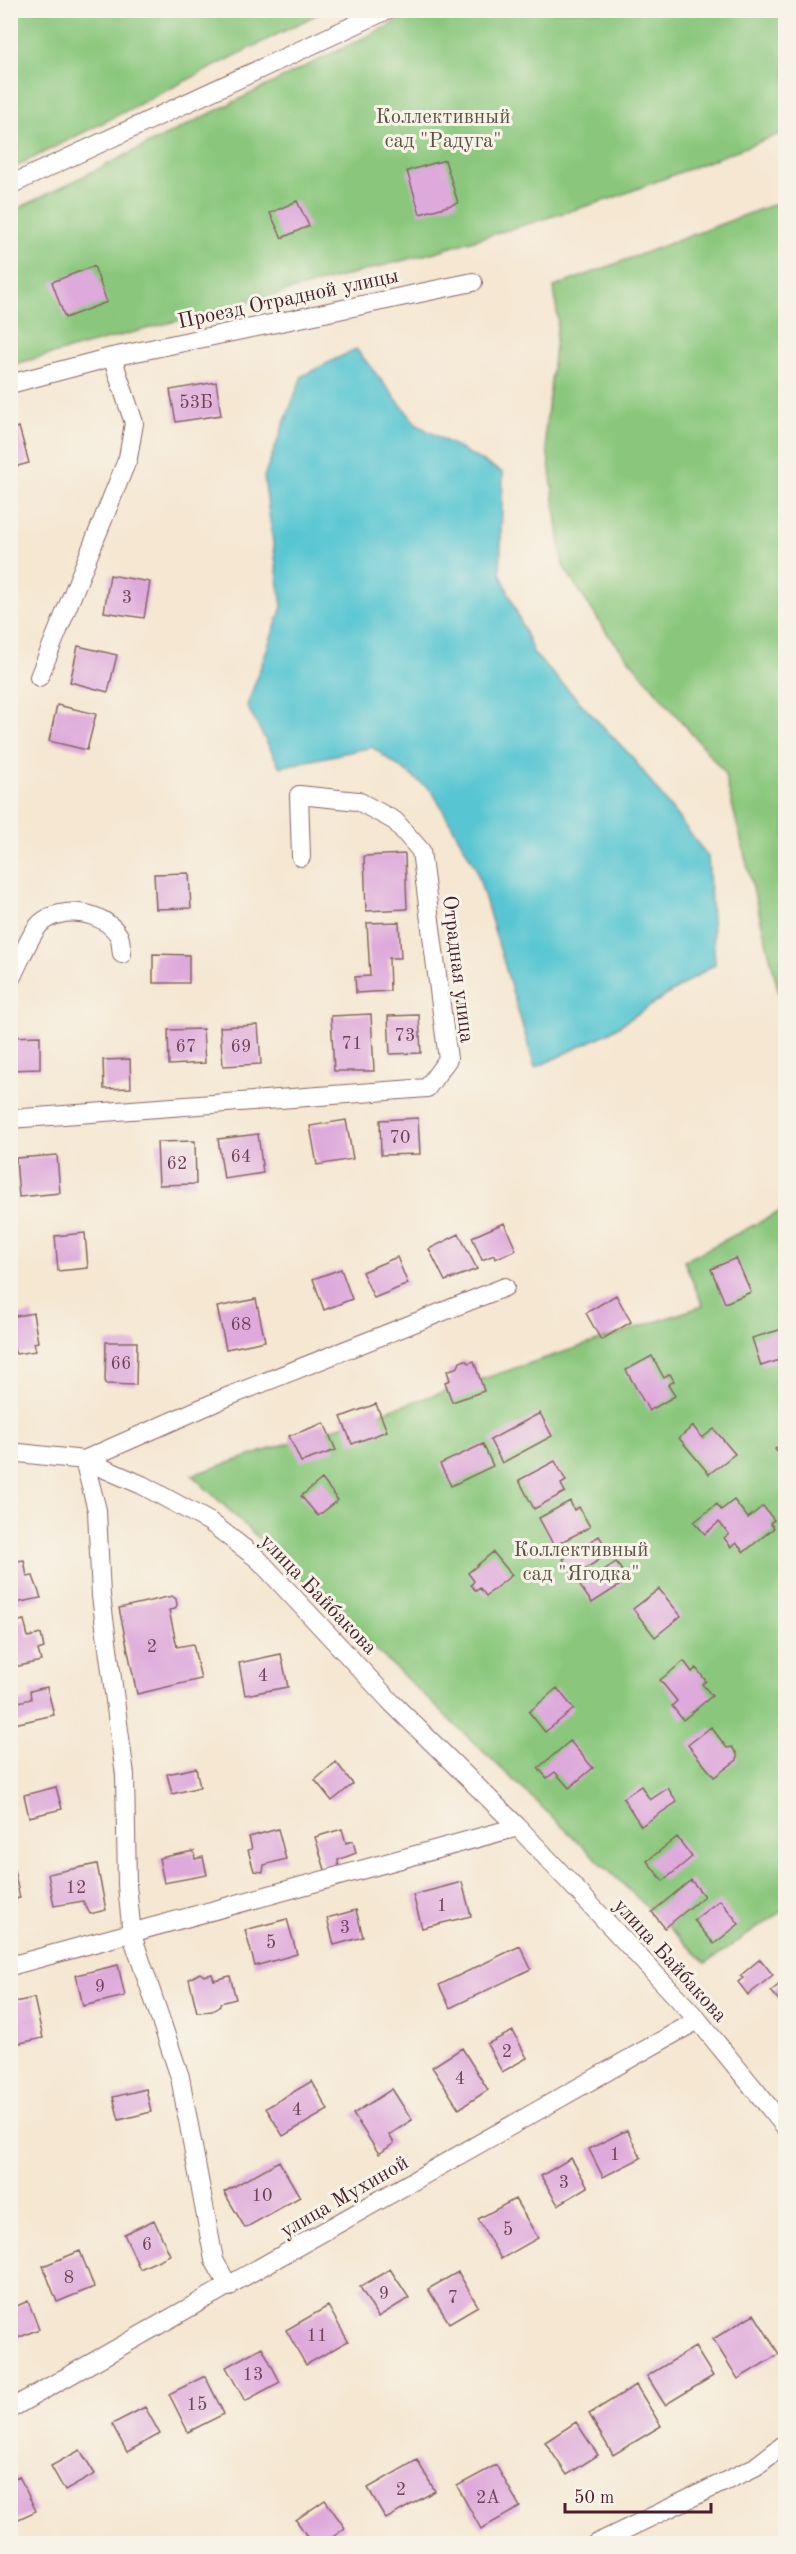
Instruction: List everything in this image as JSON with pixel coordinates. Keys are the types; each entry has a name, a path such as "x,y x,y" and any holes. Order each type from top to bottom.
{"street":[{"path":"10,185 387,10"},
{"name":"Проезд Отрадной улицы","path":"10,384 112,357 473,282"},
{"path":"39,677 128,458 134,423 112,357"},
{"name":"Отрадная улица","path":"10,1119 427,1088 448,1059 421,851 395,821 358,801 299,795 301,857"},
{"path":"10,980 39,924 57,913 83,914 103,920 119,936 122,954"},
{"path":"229,2287 214,2260 180,2077 132,1935 127,1885 125,1775 101,1596 97,1510 84,1461 227,1397 505,1287"},
{"name":"улица Байбакова","path":"10,1452 84,1461 142,1485 210,1522 258,1559 392,1703 518,1827 698,2020 786,2128"},
{"path":"10,1966 132,1935 518,1827"},
{"name":"улица Мухиной","path":"10,2409 698,2020"},
{"path":"595,2544 755,2467 786,2443"}],"green space":[{"path":"11,10 324,10 324,11 11,169"},
{"name":"Коллективный сад \"Радуга\"","path":"418,11 785,11 785,132 613,198 435,252 11,365 11,212"},
{"path":"786,200 785,1008 782,1005 724,772 607,633 563,566 545,433 558,320 554,287"},
{"name":"Коллективный сад \"Ягодка\"","path":"785,1209 785,1909 706,1963 192,1475 703,1306 684,1261"}],"water":[{"path":"356,349 417,425 503,473 500,572 534,654 632,757 708,857 715,964 608,1033 535,1068 476,868 432,791 372,747 280,767 247,706 282,607 264,477 302,376"}],"building":[{"path":"445,160 458,203 420,214 407,171"},
{"path":"297,201 309,226 282,238 270,213"},
{"path":"94,266 107,302 65,318 52,282"},
{"path":"216,382 221,415 176,422 170,390"},
{"path":"19,427 29,463 10,468 10,429"},
{"path":"110,575 150,582 144,618 104,612"},
{"path":"78,646 117,655 108,692 70,682"},
{"path":"57,705 96,714 87,750 49,741"},
{"path":"405,854 407,909 366,911 364,856"},
{"path":"189,873 191,908 156,909 154,874"},
{"path":"399,922 401,958 389,958 390,991 356,993 355,977 370,976 367,923"},
{"path":"153,954 189,955 189,983 153,983"},
{"path":"371,1014 374,1071 334,1071 331,1016"},
{"path":"419,1015 421,1053 390,1054 388,1016"},
{"path":"258,1025 261,1064 223,1066 220,1027"},
{"path":"203,1029 205,1063 169,1065 168,1030"},
{"path":"40,1036 40,1069 10,1070 10,1037"},
{"path":"130,1059 131,1088 104,1089 103,1060"},
{"path":"418,1118 420,1154 381,1155 380,1120"},
{"path":"346,1120 353,1159 317,1165 310,1126"},
{"path":"258,1134 263,1173 224,1179 218,1139"},
{"path":"195,1141 196,1184 159,1185 157,1142"},
{"path":"57,1155 60,1193 19,1197 16,1158"},
{"path":"504,1223 516,1250 495,1259 494,1255 482,1260 472,1237"},
{"path":"85,1233 88,1268 58,1271 55,1236"},
{"path":"459,1234 477,1269 445,1281 429,1249"},
{"path":"397,1257 408,1284 374,1298 362,1272"},
{"path":"736,1258 751,1292 725,1303 711,1269"},
{"path":"341,1269 352,1299 324,1310 313,1279"},
{"path":"616,1295 631,1322 601,1340 586,1313"},
{"path":"256,1299 265,1341 226,1349 217,1307"},
{"path":"33,1313 38,1342 34,1343 36,1351 16,1354 10,1340 10,1317"},
{"path":"786,1328 786,1358 761,1366 752,1338"},
{"path":"106,1342 137,1342 136,1385 105,1384"},
{"path":"652,1356 664,1378 670,1374 674,1381 668,1385 675,1396 649,1411 626,1370"},
{"path":"465,1360 469,1363 474,1361 484,1391 452,1402 445,1382 450,1380 447,1371 458,1367 460,1362"},
{"path":"376,1404 387,1431 352,1444 341,1417"},
{"path":"540,1413 552,1436 502,1463 490,1440"},
{"path":"324,1423 336,1450 301,1462 289,1436"},
{"path":"693,1426 702,1438 714,1429 735,1454 709,1474 679,1438"},
{"path":"786,1440 786,1462 775,1449"},
{"path":"483,1444 493,1466 451,1486 440,1464"},
{"path":"555,1461 566,1481 561,1484 565,1492 534,1509 519,1480"},
{"path":"322,1479 338,1500 318,1516 301,1496"},
{"path":"734,1500 748,1518 763,1506 774,1520 770,1523 774,1528 744,1552 736,1543 731,1547 724,1538 729,1534 719,1522 705,1534 694,1522 717,1504 721,1510"},
{"path":"570,1501 574,1510 579,1507 590,1527 554,1546 539,1518"},
{"path":"599,1536 610,1553 574,1576 563,1559"},
{"path":"493,1552 512,1575 486,1596 480,1588 476,1591 471,1585 474,1581 468,1573"},
{"path":"24,1560 27,1577 33,1576 41,1598 10,1604 10,1562"},
{"path":"616,1562 628,1580 592,1603 580,1586"},
{"path":"659,1589 681,1616 655,1637 633,1609"},
{"path":"172,1596 176,1599 177,1605 175,1609 169,1610 177,1647 193,1644 201,1679 137,1694 119,1608"},
{"path":"24,1620 28,1637 41,1634 44,1648 38,1650 41,1661 10,1668 10,1623"},
{"path":"281,1654 288,1687 245,1695 239,1663"},
{"path":"684,1661 692,1672 696,1668 706,1681 702,1684 712,1696 683,1720 672,1706 677,1701 660,1680"},
{"path":"47,1687 54,1715 10,1725 10,1704 31,1699 30,1691"},
{"path":"557,1688 574,1709 545,1732 529,1712"},
{"path":"711,1727 727,1748 732,1747 737,1754 737,1760 714,1777 688,1745"},
{"path":"570,1741 593,1768 569,1788 555,1772 547,1778 538,1768"},
{"path":"336,1762 353,1784 332,1801 315,1780"},
{"path":"196,1768 200,1787 172,1794 167,1774"},
{"path":"641,1786 650,1800 668,1788 677,1802 641,1826 623,1798"},
{"path":"56,1787 62,1809 29,1817 24,1795"},
{"path":"278,1829 286,1859 264,1865 263,1872 254,1871 248,1850 252,1849 249,1837"},
{"path":"342,1829 346,1843 353,1841 356,1853 338,1860 339,1869 326,1873 315,1837"},
{"path":"677,1837 692,1857 663,1881 647,1861"},
{"path":"194,1851 195,1859 203,1857 207,1875 164,1883 159,1858"},
{"path":"97,1864 106,1910 90,1914 83,1901 54,1906 48,1874"},
{"path":"14,1870 20,1898 10,1900 10,1871"},
{"path":"691,1880 704,1896 665,1928 652,1912"},
{"path":"462,1882 471,1916 422,1928 413,1895"},
{"path":"720,1900 739,1924 714,1944 694,1920"},
{"path":"356,1910 363,1937 334,1945 327,1918"},
{"path":"287,1919 297,1954 255,1966 245,1930"},
{"path":"520,1946 531,1969 450,2008 439,1985"},
{"path":"760,1959 773,1975 748,1995 738,1982 743,1978 740,1976"},
{"path":"118,1965 125,1996 83,2006 76,1975"},
{"path":"200,1973 204,1976 212,1974 214,1980 230,1976 236,1999 220,2003 220,2006 212,2011 197,2012 189,1979"},
{"path":"786,1979 786,2008 771,1991"},
{"path":"34,1998 43,2038 11,2045 10,2003"},
{"path":"513,2031 527,2058 502,2072 487,2044"},
{"path":"462,2048 488,2090 459,2109 432,2067"},
{"path":"312,2081 328,2110 283,2136 266,2108"},
{"path":"146,2089 151,2112 119,2120 113,2097"},
{"path":"392,2089 412,2120 389,2135 394,2143 379,2154 353,2114"},
{"path":"627,2130 641,2158 603,2177 589,2149"},
{"path":"571,2158 588,2187 558,2205 541,2176"},
{"path":"279,2161 300,2197 245,2228 224,2192"},
{"path":"515,2199 538,2238 501,2259 478,2219"},
{"path":"154,2220 170,2255 140,2269 124,2234"},
{"path":"80,2251 94,2287 57,2302 43,2266"},
{"path":"390,2269 409,2298 378,2317 360,2287"},
{"path":"458,2272 478,2306 449,2323 428,2289"},
{"path":"28,2301 39,2329 11,2341 10,2309"},
{"path":"328,2306 348,2341 306,2365 286,2330"},
{"path":"754,2314 779,2354 738,2379 713,2339"},
{"path":"262,2347 280,2382 245,2401 226,2367"},
{"path":"695,2347 713,2376 665,2405 647,2376"},
{"path":"205,2376 224,2414 188,2432 169,2394"},
{"path":"636,2385 661,2426 613,2455 589,2414"},
{"path":"145,2407 160,2434 127,2452 112,2424"},
{"path":"576,2422 598,2455 567,2475 545,2442"},
{"path":"80,2450 95,2474 65,2491 51,2466"},
{"path":"417,2460 435,2491 386,2519 368,2488"},
{"path":"496,2465 520,2507 481,2529 457,2486"},
{"path":"19,2476 36,2511 10,2523 10,2480"},
{"path":"325,2500 345,2528 323,2544 312,2544 296,2520"}]}
